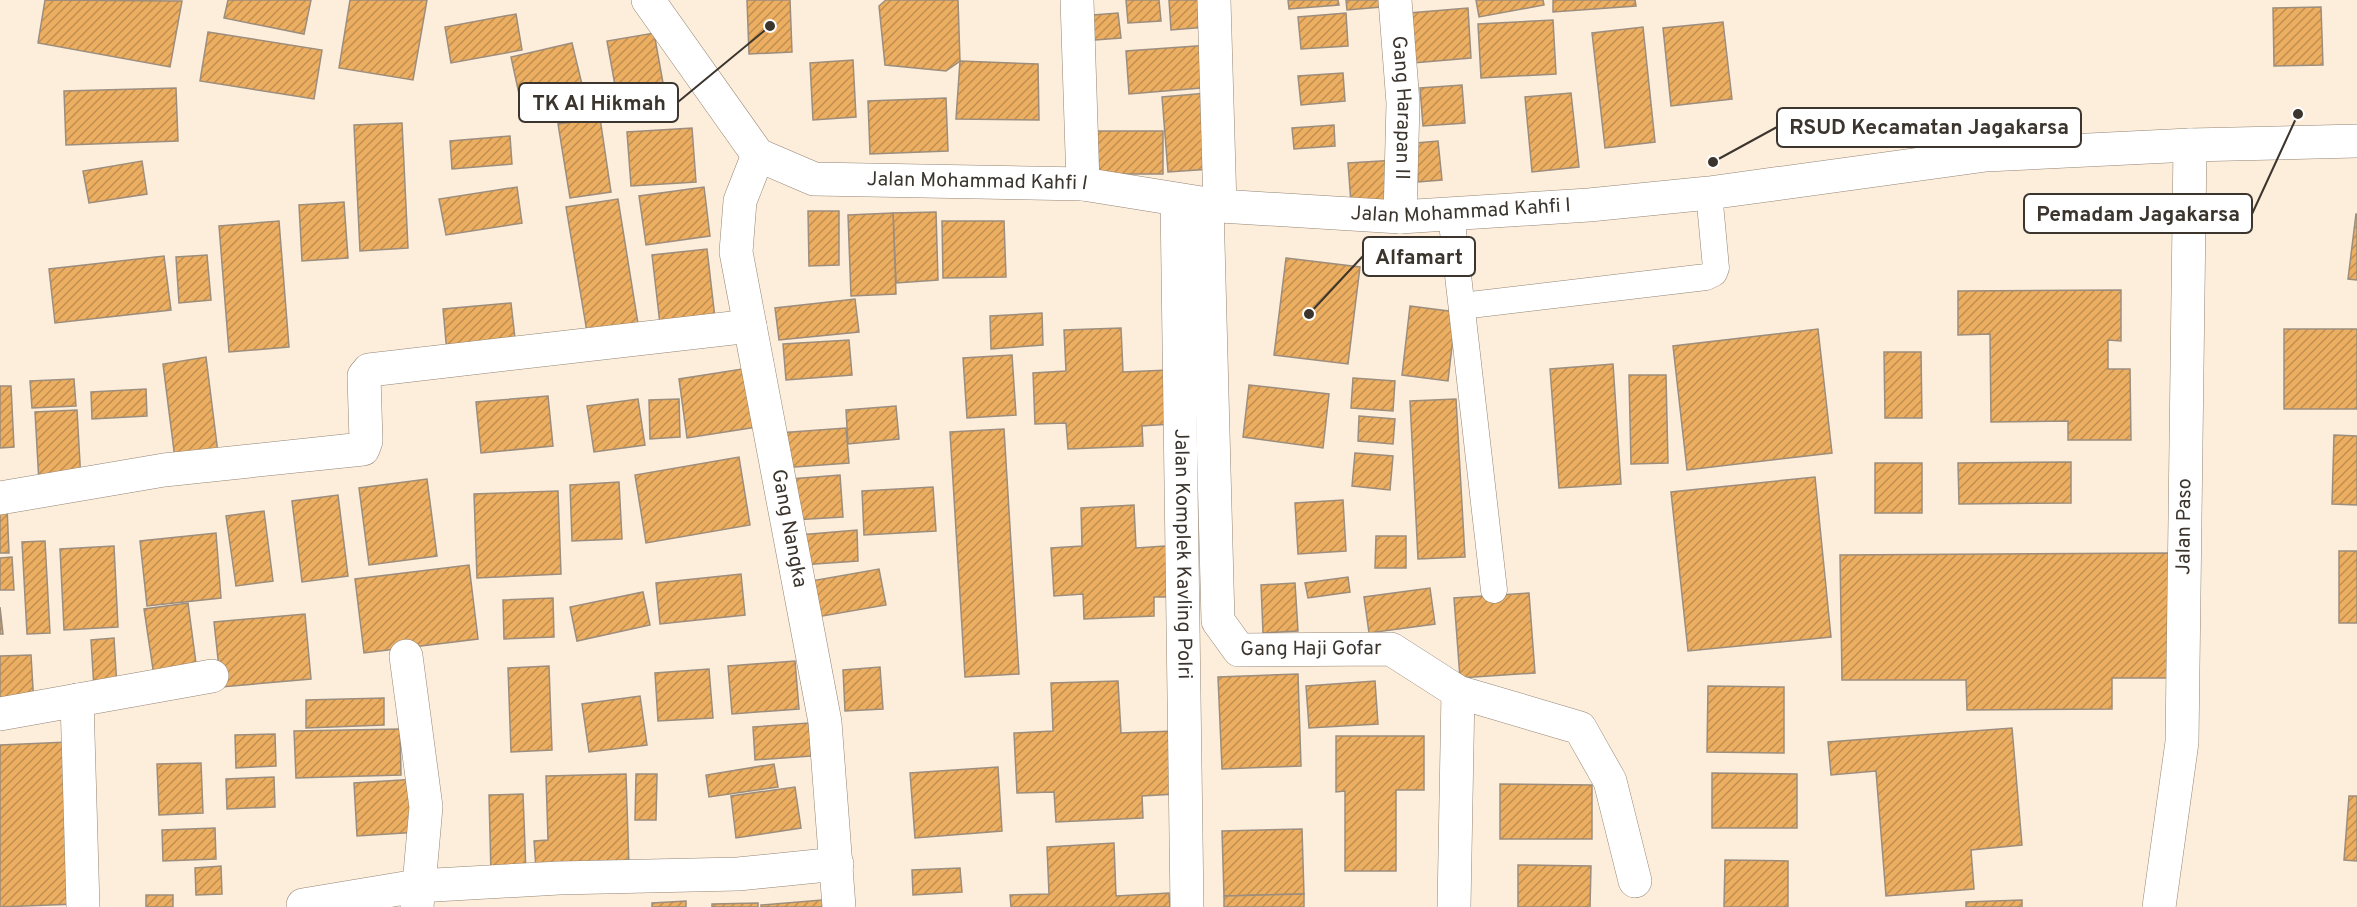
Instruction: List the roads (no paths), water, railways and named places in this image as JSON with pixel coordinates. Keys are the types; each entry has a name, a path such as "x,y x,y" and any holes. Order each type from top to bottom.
{"street":[{"path":"648,0 758,155"},
{"path":"1077,0 1083,184"},
{"path":"1201,204 1214,0"},
{"name":"Gang Harapan II","path":"1395,0 1403,103 1401,217"},
{"name":"Jalan Mohammad Kahfi I","path":"758,155 814,179 1083,184 1201,204 1401,217 1589,205 1709,193 1986,155 2190,145 2357,141"},
{"name":"Jalan Paso","path":"2159,907 2182,741 2190,145"},
{"name":"Gang Nangka","path":"758,155 740,201 736,252 825,722 839,907"},
{"name":"Gang Haji Gofar","path":"1201,204 1218,621 1239,650 1391,650 1458,692 1580,728 1611,781 1635,881"},
{"name":"Jalan Komplek Kavling Polri","path":"1187,907 1201,204"},
{"path":"0,498 164,470 363,449 366,441 364,376 369,370 750,326"},
{"path":"406,656 426,807 417,897"},
{"path":"0,714 212,676"},
{"path":"1454,907 1458,692"},
{"path":"77,700 83,907"},
{"path":"303,905 417,897 559,878 738,874 837,864"}],"lane":[{"path":"1462,306 1706,277 1714,273 1716,268 1709,193"},
{"path":"1451,214 1494,590"}],"place":[{"name":"TK Al Hikmah","path":"770,26"},
{"name":"Pemadam Jagakarsa","path":"2298,114"},
{"name":"RSUD Kecamatan Jagakarsa","path":"1713,162"},
{"name":"Alfamart","path":"1309,314"}]}
